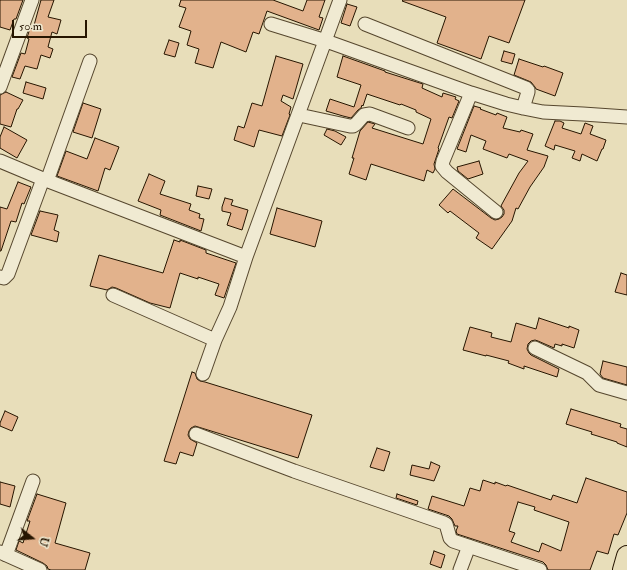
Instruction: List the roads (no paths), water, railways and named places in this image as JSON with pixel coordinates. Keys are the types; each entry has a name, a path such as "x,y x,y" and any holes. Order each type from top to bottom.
{"highway":[{"path":"623,570 627,556"}],"street":[{"path":"0,87 32,0"},
{"path":"204,374 215,340 230,307 246,257 340,0"},
{"path":"271,24 326,41 471,93 523,108 543,112 627,118"},
{"path":"365,24 526,88 528,93 523,108"},
{"path":"0,277 4,278 7,276 90,61"},
{"path":"471,93 442,166 446,172 496,212"},
{"path":"299,115 350,126 356,124 364,115 370,114 408,128"},
{"path":"0,161 45,180 246,257"},
{"path":"113,295 215,340"},
{"path":"535,348 587,373 599,385 627,393"},
{"path":"196,434 294,471 444,523 446,524 452,540 540,570"},
{"path":"33,481 3,553 40,570"},
{"path":"460,570 469,546"}]}
